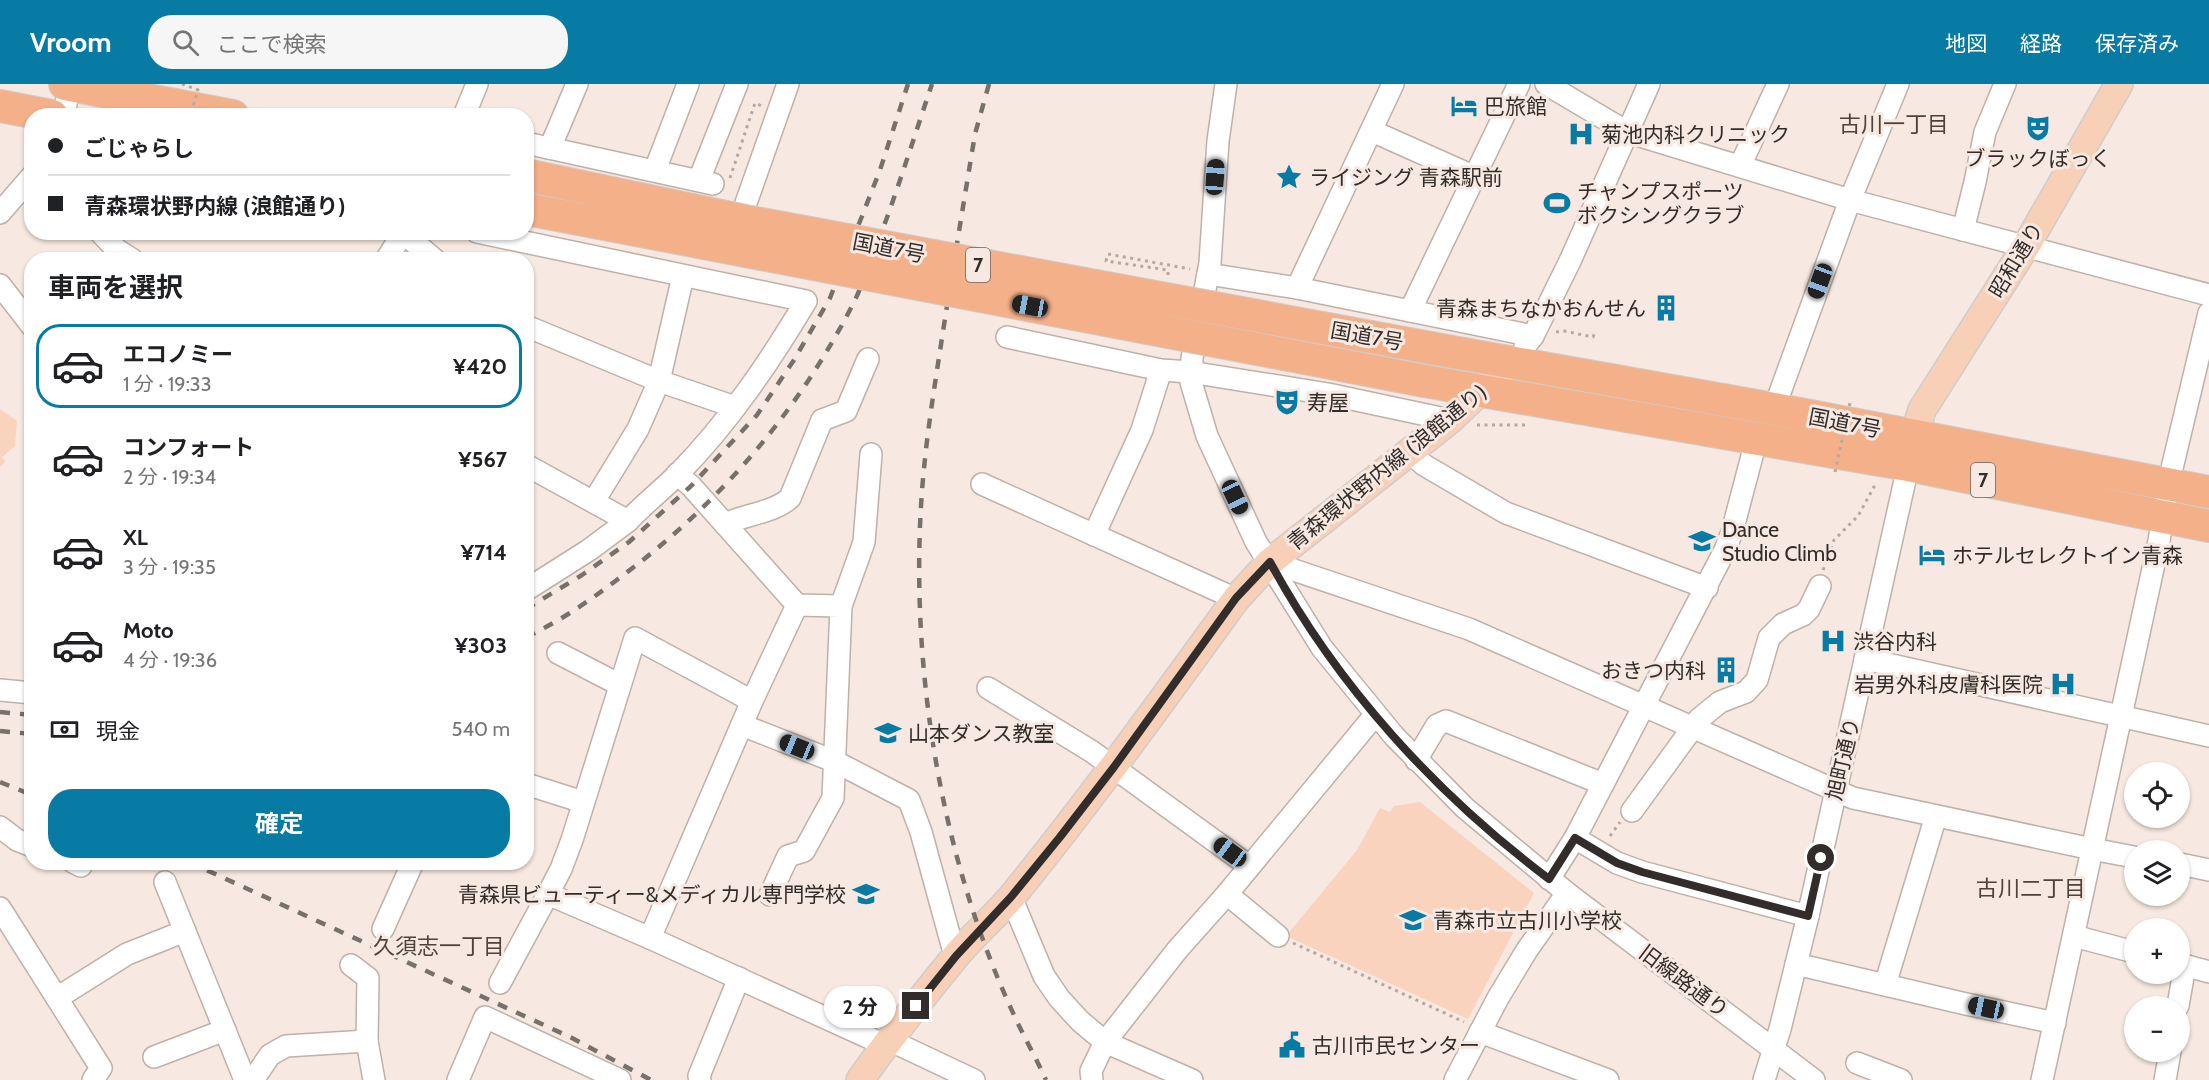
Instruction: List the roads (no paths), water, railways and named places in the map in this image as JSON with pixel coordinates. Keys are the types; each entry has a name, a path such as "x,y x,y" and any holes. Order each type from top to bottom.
{"highway":[{"path":"67,84 178,100 206,108"},
{"path":"0,106 24,111"},
{"name":"国道7号","path":"534,177 740,220 1774,409 1911,450 2163,517 2209,526"},
{"name":"国道7号","path":"534,211 730,250 1424,381 1757,437 1911,450 2209,492"}],"main road":[{"name":"昭和通り","path":"1911,450 1922,410 2026,246 2119,84"},
{"name":"青森環状野内線 (浪館通り)","path":"860,1080 956,956 1011,897 1114,767 1236,598 1270,562 1410,453 1461,423 1483,390 1512,361"}],"street":[{"path":"65,108 67,84"},
{"path":"467,108 477,84"},
{"path":"549,148 577,84"},
{"path":"655,170 688,84"},
{"path":"534,145 706,182 738,84"},
{"path":"740,220 788,84"},
{"path":"1190,372 1199,271 1226,84"},
{"path":"1297,288 1393,84"},
{"path":"1410,311 1519,84"},
{"path":"1546,84 1627,132 1850,200 2209,295"},
{"path":"1512,361 1543,334 1570,261 1649,84"},
{"path":"1740,166 1778,84"},
{"path":"1774,409 1850,200 1898,84"},
{"path":"1963,230 1985,132 2005,84"},
{"path":"1372,131 1475,177"},
{"path":"0,213 16,195"},
{"path":"108,240 121,252"},
{"path":"411,240 426,252"},
{"path":"515,240 806,301 774,355 735,407 677,474 628,521 534,586"},
{"path":"1199,271 1543,334"},
{"path":"594,501 638,429 658,381 684,276"},
{"path":"0,285 24,316"},
{"path":"2042,1080 2122,716 2168,485 2209,313"},
{"path":"534,329 658,381 735,407"},
{"path":"1007,337 1161,370 1190,372 1328,394 1461,423"},
{"path":"725,524 780,506 790,498 822,420 846,411 868,359"},
{"path":"1094,535 1142,430 1161,370"},
{"name":"旧線路通り","path":"1190,372 1192,392 1207,436 1256,542 1322,648 1375,715 1416,760 1480,822 1567,893 1814,1080"},
{"path":"1549,879 1575,838 1707,588 1732,532 1757,437"},
{"name":"旭町通り","path":"1764,1080 1808,916 1911,450"},
{"path":"1410,453 1424,465 1506,513 1707,588"},
{"path":"770,895 788,856 804,851 833,798 841,606 864,542 871,454"},
{"path":"534,469 628,521"},
{"path":"677,474 797,605 841,606"},
{"path":"982,484 1236,598"},
{"path":"1270,562 1446,620 1835,791 1863,801 2124,855"},
{"path":"1632,810 1692,727 1714,706 1752,687 1760,674 1769,638 1783,624 1803,615 1809,609 1820,586"},
{"path":"650,938 752,701 797,605"},
{"path":"500,984 565,859 633,640 638,638 752,701"},
{"path":"558,653 620,685"},
{"path":"1865,659 2209,736"},
{"path":"988,688 1114,767 1249,866"},
{"path":"0,690 24,692"},
{"path":"1092,1080 1091,1071 1105,1042 1178,949 1227,894 1375,715"},
{"path":"1416,760 1437,725 1446,721 1603,784"},
{"path":"742,725 836,762 901,794 911,802 956,956"},
{"path":"534,787 583,802"},
{"path":"1885,986 1936,816"},
{"path":"0,827 24,843"},
{"path":"1575,838 1617,863 1666,880 1808,916"},
{"path":"2190,866 2209,870"},
{"path":"383,929 409,870"},
{"path":"165,882 246,1080"},
{"path":"1455,1080 1475,1028 1498,998 1527,950 1567,893"},
{"path":"548,894 974,1080"},
{"path":"1227,894 1278,936"},
{"path":"1011,897 1050,986 1080,1021 1105,1042 1192,1080"},
{"path":"0,908 101,1068 93,1080"},
{"path":"57,998 127,954 185,931"},
{"path":"2074,936 2124,948"},
{"path":"1796,964 2055,1023"},
{"path":"351,965 368,978 367,1041 374,1080"},
{"path":"2190,966 2209,972"},
{"path":"700,1080 699,1076 740,978"},
{"path":"458,1080 485,1017 620,1080"},
{"path":"1475,1028 1608,1080"},
{"path":"154,1057 225,1030"},
{"path":"253,1080 270,1055 286,1046 367,1041"},
{"path":"2165,1080 2168,1062"},
{"path":"1857,1063 1901,1080"}],"railway":[{"path":"534,604 582,575 629,542 691,486 757,415 794,360 830,298 880,170 908,84"},
{"path":"534,633 588,601 657,548 723,487 781,419 807,383 858,295 932,84"},
{"path":"989,84 975,134 926,448 919,570 921,635 927,701 950,831 989,956 1014,1015 1046,1080"},
{"path":"0,712 24,714"},
{"path":"0,731 24,733"},
{"path":"0,782 24,792"},
{"path":"206,870 570,1037 651,1080"}],"place":[{"name":"巴旅館","path":"1464,106"},
{"name":"ブラックぼっく","path":"2038,128"},
{"name":"菊池内科クリニック","path":"1581,134"},
{"name":"ライジング 青森駅前","path":"1289,177"},
{"name":"チャンプスポーツ ボクシングクラブ","path":"1557,203"},
{"name":"青森まちなかおんせん","path":"1666,308"},
{"name":"寿屋","path":"1287,402"},
{"name":"Dance Studio Climb","path":"1702,541"},
{"name":"ホテルセレクトイン青森","path":"1932,555"},
{"name":"渋谷内科","path":"1833,641"},
{"name":"おきつ内科","path":"1726,670"},
{"name":"岩男外科皮膚科医院","path":"2063,684"},
{"name":"山本ダンス教室","path":"888,733"},
{"name":"青森県ビューティー&メディカル専門学校","path":"866,894"},
{"name":"青森市立古川小学校","path":"1413,920"},
{"name":"古川市民センター","path":"1292,1045"}],"district":[{"name":"古川一丁目","path":"1894,124"},
{"name":"古川二丁目","path":"2031,888"},
{"name":"久須志一丁目","path":"439,946"}]}
